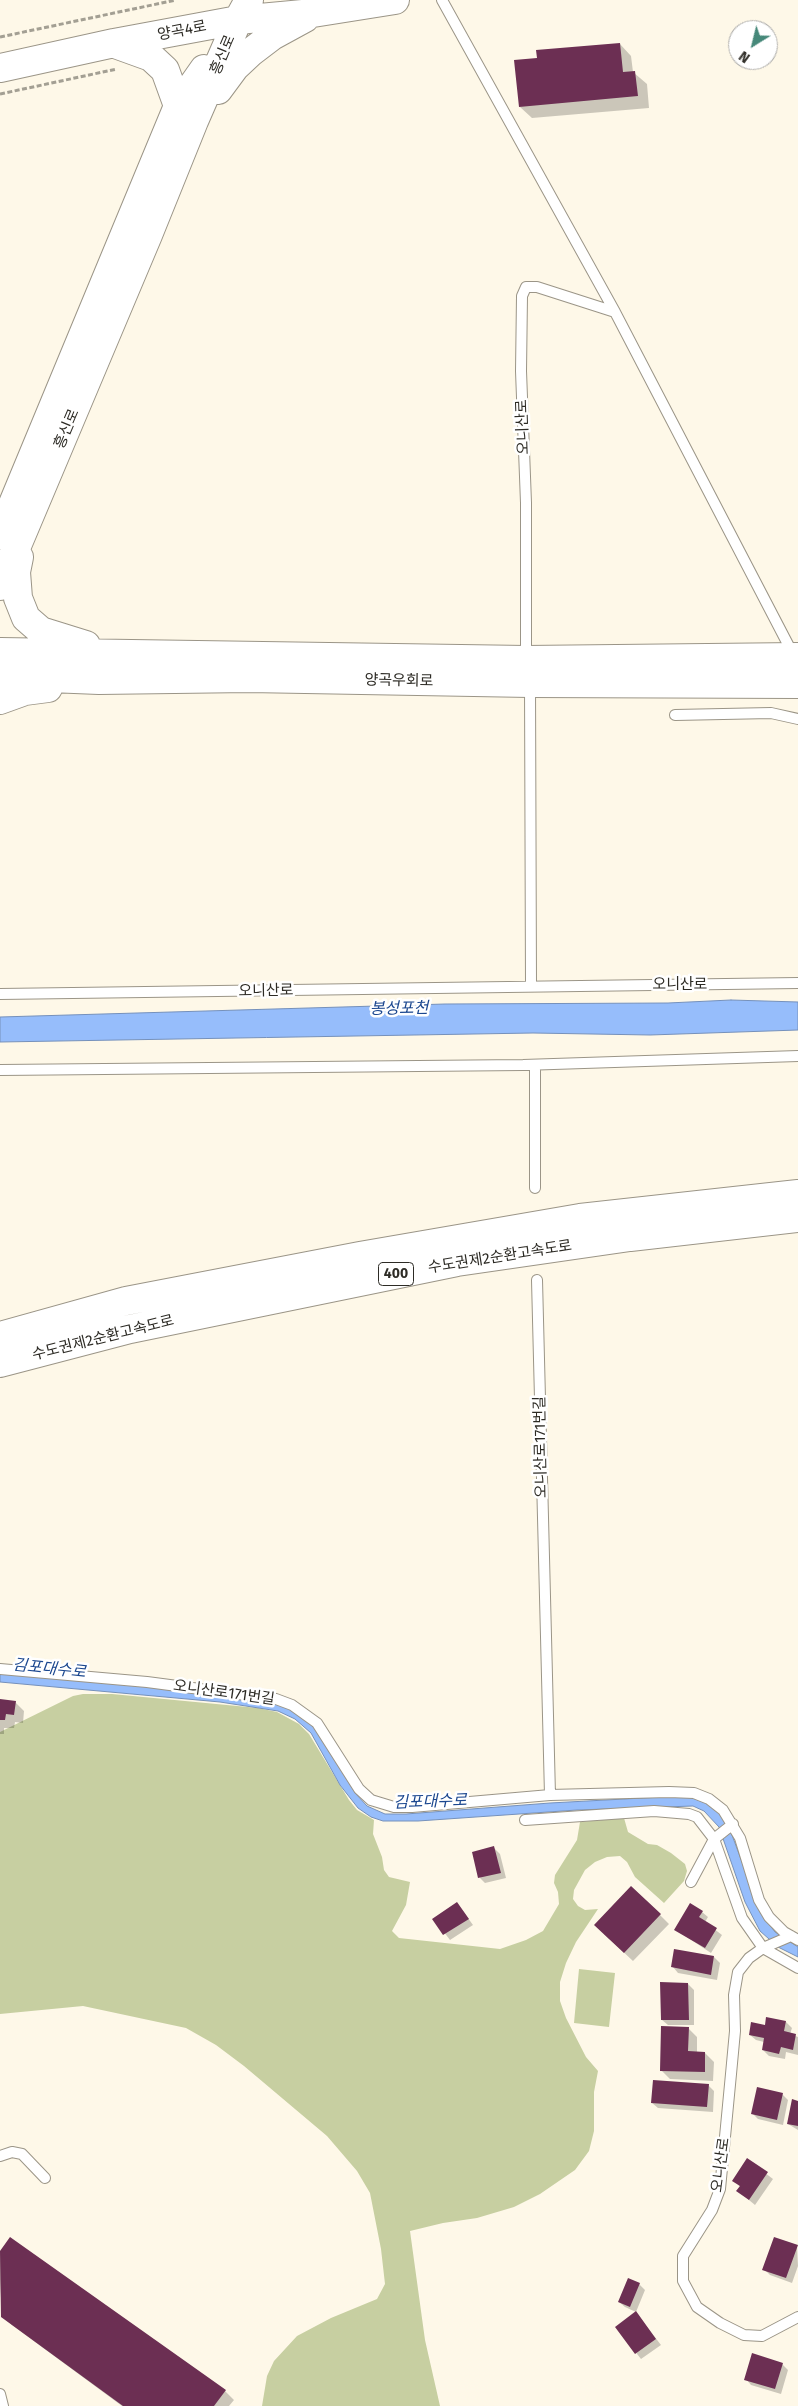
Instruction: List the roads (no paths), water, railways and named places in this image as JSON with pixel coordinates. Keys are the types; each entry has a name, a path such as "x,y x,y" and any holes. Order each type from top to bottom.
{"main road":[{"name":"양곡4로","path":"0,68 120,55 243,10 318,7 395,0"},
{"path":"120,55 150,56 165,70 186,113 246,56 272,36 318,7"},
{"name":"흥신로","path":"0,586 11,536 186,113 243,10"},
{"path":"11,536 18,598 26,618 41,631 66,640 126,655"},
{"name":"양곡우회로","path":"0,652 126,655 528,671 798,684"},
{"name":"양곡우회로","path":"0,676 99,680 249,678 528,671 796,657"},
{"path":"0,700 25,691 99,680"},
{"name":"수도권제2순환고속도로","path":"0,1336 126,1301 360,1256 580,1218 798,1194"},
{"name":"수도권제2순환고속도로","path":"0,1364 130,1329 458,1262 630,1237 798,1218"}],"lane":[{"path":"442,0 615,312 796,657"},
{"name":"오니산로","path":"531,985 526,503 521,371 522,296 526,287 537,287 615,312"},
{"path":"675,715 771,713 798,719"},
{"name":"오니산로","path":"0,994 209,992 531,985 705,986 798,983"},
{"path":"0,1070 535,1065 798,1056"},
{"path":"535,1065 535,1188"},
{"name":"오니산로171번길","path":"537,1280 550,1795"},
{"name":"오니산로171번길","path":"0,1669 147,1682 276,1698 300,1709 317,1724 359,1790 371,1800 383,1804 412,1807 550,1795 694,1793 709,1799 723,1810 740,1838 759,1900 769,1917 792,1938"},
{"path":"525,1820 645,1811 674,1811 697,1817 714,1839 737,1908 766,1947 798,1968"},
{"path":"691,1882 714,1839 732,1824"},
{"name":"오니산로","path":"792,1938 766,1947 749,1958 738,1972 734,1995 735,2031 720,2189 712,2210 683,2256 683,2281 697,2307 720,2323 744,2335 762,2336 798,2317"},
{"path":"0,2156 12,2152 22,2154 45,2178"},
{"path":"0,2394 4,2406"}],"water":[{"name":"봉성포천","path":"731,1000 798,1002 798,1030 650,1035 533,1033 0,1042 0,1017 445,1004 668,1003"},
{"path":"0,1673 186,1690 273,1702 296,1712 314,1727 356,1794 367,1806 385,1814 550,1803 690,1797 706,1803 720,1813 729,1827 761,1913 775,1932 798,1947 798,1957 778,1947 760,1931 745,1902 719,1827 704,1811 693,1806 577,1810 418,1821 383,1821 371,1817 358,1808 340,1785 311,1733 295,1719 278,1711 220,1702 0,1682"}],"water label":[{"name":"김포대수로","path":"49,1669"},
{"name":"김포대수로","path":"430,1802"}]}
